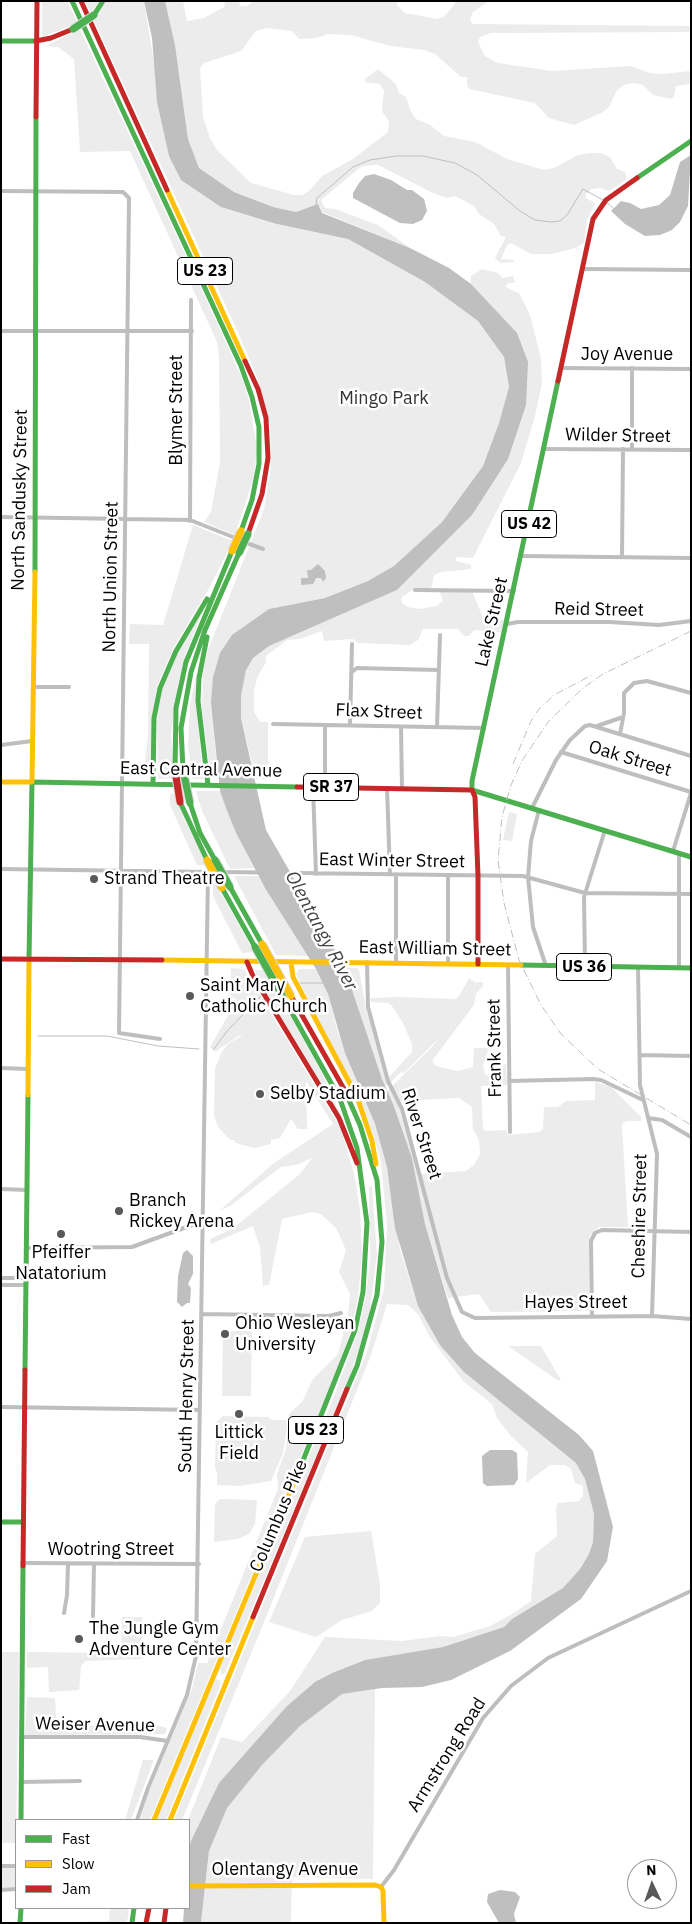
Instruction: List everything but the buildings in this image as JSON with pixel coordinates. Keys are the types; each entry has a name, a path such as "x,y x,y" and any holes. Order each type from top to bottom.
{"main road":[{"name":"North Sandusky Street","path":"21,1819 22,1563 36,518 37,1"},
{"name":"US 23","path":"72,1 237,358 252,397 259,427 260,464 245,532"},
{"name":"US 23","path":"81,1 258,388 266,418 268,458 262,494 236,552 196,654 186,690 181,728 183,770 190,803 211,860"},
{"path":"1,41 36,41 51,38 73,29 94,15 103,1"},
{"name":"US 42","path":"584,269 594,219 599,208 612,196 691,140"},
{"name":"Lake Street","path":"478,964 478,876 475,797 472,790 584,269"},
{"name":"US 23","path":"236,552 215,588 186,662 174,726 175,770 180,802 287,997"},
{"path":"153,784 154,718 160,688 176,650 215,588"},
{"path":"208,785 198,686 205,642 213,613"},
{"name":"SR 37","path":"1,782 32,782"},
{"name":"East Central Avenue","path":"32,782 472,790 691,857"},
{"name":"US 36","path":"1,959 29,959"},
{"name":"East William Street","path":"29,959 396,962 691,968"},
{"path":"247,962 264,994 336,1113 361,1173"},
{"path":"291,962 297,984 361,1108 374,1147 377,1180"},
{"name":"Columbus Pike","path":"154,1819 350,1343 363,1292 366,1224 356,1143 340,1099 287,997"},
{"name":"Columbus Pike","path":"170,1819 338,1414 364,1346 378,1295 382,1224 377,1180 360,1125 346,1091 287,997"},
{"path":"1,1522 23,1522"},
{"name":"Olentangy Avenue","path":"190,1886 375,1884 381,1887"},
{"path":"381,1887 384,1923"},
{"path":"20,1909 20,1923"},
{"path":"132,1923 134,1909"},
{"path":"146,1923 148,1909"},
{"path":"164,1923 166,1909"}],"street":[{"path":"1,192 36,192"},
{"name":"North Union Street","path":"36,192 126,194 129,198 119,1033 160,1040"},
{"path":"584,269 691,270"},
{"name":"Blymer Street","path":"190,521 192,300"},
{"path":"1,331 192,331"},
{"name":"Joy Avenue","path":"563,368 691,369"},
{"path":"632,368 632,449"},
{"name":"Wilder Street","path":"545,449 691,450"},
{"path":"622,557 623,449"},
{"path":"1,517 190,521 263,549"},
{"path":"522,556 691,558"},
{"path":"415,590 514,591"},
{"name":"Reid Street","path":"507,624 518,622 658,625 691,621"},
{"path":"437,728 440,635"},
{"path":"350,726 352,644"},
{"path":"352,672 357,668 438,670"},
{"path":"620,734 624,693 627,688 637,682 647,681 691,693"},
{"path":"33,687 69,687"},
{"path":"594,726 623,717"},
{"name":"Flax Street","path":"273,724 484,728"},
{"path":"325,725 325,787"},
{"path":"532,808 544,780 561,752 581,728 587,725 691,756"},
{"path":"401,727 402,788"},
{"path":"1,745 32,741"},
{"name":"Oak Street","path":"561,752 691,793"},
{"path":"313,787 316,874"},
{"path":"387,788 390,874"},
{"path":"679,968 679,894 676,852 691,793"},
{"path":"540,810 531,841 528,877 534,926 546,966"},
{"path":"585,967 586,893 605,830"},
{"name":"East Winter Street","path":"1,869 528,877 586,893 691,894"},
{"name":"South Henry Street","path":"137,1819 187,1695 195,1664 199,1564 208,872"},
{"path":"396,874 396,962"},
{"path":"448,876 448,963"},
{"name":"River Street","path":"367,962 366,997 374,1030 389,1083 402,1109 447,1278 463,1312"},
{"name":"Frank Street","path":"508,965 510,1132"},
{"path":"638,968 640,1085 643,1100"},
{"path":"640,1055 691,1056"},
{"path":"1,1068 28,1069"},
{"path":"509,1081 601,1080 643,1100"},
{"name":"Cheshire Street","path":"643,1100 656,1154 652,1316"},
{"path":"648,1118 662,1120 691,1137"},
{"path":"1,1190 27,1190"},
{"path":"26,1248 132,1246 203,1221"},
{"path":"592,1316 591,1241 595,1233 602,1230 691,1232"},
{"path":"1,1278 26,1282"},
{"path":"1,1285 26,1282"},
{"name":"Hayes Street","path":"463,1312 475,1318 652,1316 691,1319"},
{"path":"202,1314 329,1316 341,1313"},
{"path":"1,1407 200,1410"},
{"name":"Wootring Street","path":"22,1563 199,1564"},
{"path":"64,1613 67,1595 68,1564"},
{"path":"93,1616 94,1564"},
{"name":"Armstrong Road","path":"381,1887 394,1870 483,1718 511,1686 548,1658 691,1591"},
{"name":"Weiser Avenue","path":"21,1738 140,1738 168,1741"},
{"path":"21,1782 80,1781"},
{"path":"1,1866 15,1866"},
{"path":"1,1890 15,1889"}],"green space":[{"path":"42,1 67,1 78,23 42,37"},
{"name":"Mingo Park","path":"85,1 144,1 169,156 277,224 348,239 425,282 478,321 504,357 509,387 499,423 483,466 442,522 394,566 368,581 325,598 269,609 214,739 219,778 210,772 202,711 203,671 208,650 264,509 271,467 270,424 257,377 237,330"},
{"path":"165,1 183,1 187,21 204,18 224,7 225,1 238,1 241,6 247,6 254,1 397,1 397,5 405,13 437,19 445,16 457,1 489,1 473,12 470,19 472,24 691,26 691,32 491,33 480,37 478,42 485,56 498,63 552,71 631,66 650,73 663,74 691,71 691,84 676,86 674,97 670,99 653,95 643,85 633,83 624,85 617,90 609,107 603,112 574,125 549,118 535,103 469,89 467,77 461,77 435,54 424,50 390,46 351,35 328,34 316,38 299,39 292,31 266,28 256,31 241,51 204,63 200,68 203,117 210,138 217,150 251,183 294,195 302,195 309,191 322,176 353,159 388,132 389,121 382,108 384,91 380,84 365,82 365,79 378,69 396,84 399,93 406,97 411,112 416,119 430,125 444,136 475,142 507,159 544,170 554,168 578,155 601,153 610,157 617,169 625,172 627,179 609,191 600,188 592,189 586,194 586,198 595,203 587,221 584,243 575,248 551,254 531,254 511,243 507,245 501,259 514,260 514,262 500,263 495,258 506,237 501,236 494,224 479,214 474,206 455,196 447,198 433,193 378,165 362,166 321,200 325,208 335,209 378,225 410,248 322,212 318,204 296,212 273,207 234,192 199,168 188,139 175,45"},
{"path":"80,29 242,378 249,400 257,449 254,477 235,535 204,522 211,512 220,462 219,358 217,342 130,151 80,152 74,59 58,47 46,46"},
{"path":"482,269 498,273 502,278 513,276 515,283 508,283 505,287 519,293 530,315 541,358 542,383 535,416 521,463 473,558 456,557 456,561 471,565 471,569 441,572 434,575 431,589 414,589 401,598 402,603 407,607 419,609 437,606 443,600 439,591 472,591 484,620 504,620 501,632 474,630 469,636 464,636 458,629 423,629 418,640 410,645 358,643 353,639 324,641 322,631 300,639 287,640 266,656 266,662 257,678 254,691 254,712 260,722 268,722 268,779 256,779 241,718 241,696 246,669 253,658 269,646 397,590 526,405 481,295 471,284 471,276"},
{"path":"193,525 233,541 208,590 174,647 157,686 152,716 150,773 143,778 148,736 149,644 129,644 130,624 163,625"},
{"path":"203,611 186,653 178,683 171,735 175,778 158,779 157,719 162,689 175,655"},
{"path":"197,671 196,700 203,779 193,779 188,746 190,705"},
{"path":"196,791 220,791 236,833 254,868 230,869 202,811"},
{"path":"176,793 184,819 208,866 197,865 170,805 170,794"},
{"path":"509,812 517,814 512,841 503,840"},
{"path":"234,876 258,876 308,956 276,955"},
{"path":"213,879 254,952 242,953 213,896"},
{"path":"231,968 244,969 341,1129 354,1173 360,1210 362,1253 358,1297 352,1326 338,1367 150,1819 140,1819 147,1796 192,1689 198,1663 207,1663 278,1489 277,1474 286,1449 289,1414 302,1402 313,1379 338,1354 348,1315 350,1294 339,1272 346,1250 336,1228 321,1214 312,1212 282,1219 269,1285 263,1286 260,1247 253,1226 211,1244 210,1239 232,1229 300,1174 312,1158 296,1165 281,1167 230,1206 220,1210 274,1163 333,1124 306,1081 307,1129 298,1129 291,1119 280,1138 271,1140 271,1144 254,1148 235,1143 235,1140 230,1140 218,1127 214,1115 215,1069 221,1053 229,1043 243,1035 238,1036 215,1052 210,1047 237,1000 230,995"},
{"path":"343,968 357,968 359,970 366,1009 389,1084 385,1087"},
{"path":"299,969 316,969 328,994 338,1032 351,1068 375,1124 387,1167 400,1250 418,1306 464,1372 576,1463 585,1479 594,1514 593,1542 589,1554 580,1569 563,1588 512,1619 504,1627 443,1647 365,1660 332,1673 286,1707 219,1783 190,1848 190,1819 188,1819 221,1737 242,1742 290,1691 325,1637 402,1641 440,1636 453,1637 490,1626 514,1613 531,1601 535,1554 557,1536 556,1508 558,1503 579,1501 583,1496 583,1486 575,1483 571,1469 565,1465 550,1465 526,1483 528,1452 511,1436 497,1418 492,1404 464,1382 430,1337 418,1314 408,1305 387,1304 371,1355 260,1632 182,1819 174,1819 366,1355 384,1289 387,1226 381,1162 373,1134 296,974"},
{"path":"255,970 265,970 325,1079 348,1133 256,976"},
{"path":"469,978 476,983 451,1023 477,982 483,982 483,986 476,994 474,1005 432,1061 436,1066 458,1071 473,1067 474,1048 489,1048 483,1066 485,1074 489,1077 500,1070 506,1063 507,1085 481,1086 483,1129 485,1131 506,1130 509,1135 540,1132 543,1128 544,1107 558,1107 566,1101 595,1100 595,1082 611,1087 641,1117 641,1121 627,1121 623,1123 622,1127 628,1227 599,1227 590,1236 589,1311 491,1312 479,1294 448,1298 425,1224 412,1158 387,1091 391,1087 397,1100 419,1174 466,1171 474,1165 480,1154 479,1140 473,1129 472,1107 459,1098 401,1101 392,1086 441,1036 404,1073 401,1072 390,1083 389,1077 412,1052 412,1044 403,1023 392,1006 388,1003 371,1002 370,998 454,999 459,996"},
{"path":"372,1186 377,1254 369,1318 351,1373 225,1673 221,1675 220,1667 329,1409 357,1335 366,1297 370,1259 369,1187"},
{"path":"223,1331 252,1331 251,1396 222,1396"},
{"path":"508,1346 541,1346 561,1380 557,1380"},
{"path":"223,1416 268,1417 272,1420 286,1420 287,1428 283,1453 271,1481 239,1486 217,1485 217,1472 215,1468 216,1422"},
{"path":"220,1499 257,1500 255,1524 249,1534 238,1539 214,1542 215,1504"},
{"path":"371,1531 380,1585 380,1603 372,1611 342,1620 316,1637 269,1622 305,1537"},
{"path":"122,1617 142,1617 142,1659 85,1661 81,1667 79,1690 49,1692 48,1667 27,1668 27,1652 121,1653"},
{"path":"1,1652 19,1652 15,1843 1,1843"},
{"path":"217,1679 220,1681 220,1686 166,1819 157,1819 214,1681"},
{"path":"375,1689 373,1879 292,1877 291,1923 201,1923 209,1851 227,1808 262,1765 300,1726 342,1694"},
{"path":"27,1697 55,1698 56,1716 63,1726 155,1725 167,1728 165,1734 25,1735"},
{"path":"143,1760 154,1760 131,1819 125,1819"},
{"path":"1,1867 15,1867 15,1887 1,1888"},
{"path":"110,1909 129,1909 127,1923 23,1923 109,1921"}],"water":[{"name":"Olentangy River","path":"144,1 165,1 175,45 188,139 199,168 234,192 273,207 296,212 318,204 322,213 410,248 449,268 471,284 517,333 528,362 526,405 508,459 472,515 397,590 269,646 253,658 246,670 241,696 241,718 266,830 339,957 352,990 382,1079 412,1158 425,1224 452,1315 462,1337 475,1353 579,1435 593,1451 613,1527 607,1561 581,1599 510,1651 451,1680 422,1687 382,1688 342,1694 300,1726 262,1765 227,1808 209,1851 201,1923 183,1923 184,1909 190,1909 191,1841 219,1783 286,1707 315,1682 365,1660 443,1647 504,1627 512,1619 563,1588 580,1569 589,1554 593,1542 594,1514 585,1479 576,1463 464,1372 440,1345 418,1306 395,1228 387,1167 375,1124 345,1053 328,994 316,969 265,888 236,833 220,791 211,702 213,677 220,653 232,635 269,609 325,598 368,581 394,566 442,522 483,466 499,423 509,387 504,357 478,321 425,282 348,239 277,224 221,207 181,180 169,156 157,102 152,38"},
{"path":"691,155 688,206 680,222 672,230 660,235 645,236 625,224 611,211 621,201 641,209 659,205 670,195 680,162"},
{"path":"374,174 391,180 407,190 412,190 424,199 427,211 422,220 413,224 400,223 353,198 353,193 365,176"},
{"path":"318,564 325,571 326,578 323,582 321,578 316,578 313,584 301,585 301,578 308,578 307,570 311,570"},
{"path":"187,1250 193,1256 193,1274 188,1284 191,1288 190,1303 182,1307 177,1302 178,1276 183,1253"},
{"path":"490,1450 512,1450 517,1453 518,1479 514,1485 487,1486 483,1483 482,1456"},
{"path":"500,1890 515,1892 520,1897 514,1914 516,1923 499,1923 487,1902 488,1894"}],"waterway":[{"path":"316,205 317,198 353,167 370,160 396,156 423,156 455,163 477,175 520,211 535,220 560,221 567,215 583,189 603,200"},
{"path":"606,202 614,209"},
{"path":"300,983 323,983"},
{"path":"266,992 273,988"},
{"path":"214,1049 227,1031 261,996"},
{"path":"38,1036 107,1036 158,1046 199,1049"}],"railway":[{"path":"691,631 603,674 583,688 548,722 522,761 511,785 502,817 498,860 504,903 519,960 541,1005 561,1034 598,1069 691,1125"},
{"path":"513,764 531,721 539,709 554,695 592,675"}],"traffic: fast":[{"path":"72,1 241,366 252,397 259,427 259,464 252,500 241,531"},
{"path":"94,15 103,1"},
{"path":"73,29 94,15"},
{"path":"1,41 36,41"},
{"path":"35,572 36,117"},
{"path":"637,178 691,141"},
{"path":"472,790 472,781 558,381"},
{"path":"239,553 248,534"},
{"path":"175,770 176,708 186,662 232,551"},
{"path":"183,770 181,728 191,672 205,630 239,553"},
{"path":"153,784 154,718 160,688 176,651 207,599"},
{"path":"207,637 199,678 198,701 208,785"},
{"path":"183,770 190,803"},
{"path":"29,959 32,782 297,787"},
{"path":"472,790 691,857"},
{"path":"180,802 207,860"},
{"path":"190,803 200,833 215,860"},
{"path":"215,860 230,887"},
{"path":"230,887 262,944"},
{"path":"222,888 255,947"},
{"path":"255,947 283,997"},
{"path":"521,965 691,968"},
{"path":"283,997 340,1099 357,1148 367,1223 363,1292 355,1330 302,1463"},
{"path":"344,1089 360,1125 377,1180 382,1242 377,1295 357,1366 347,1389"},
{"path":"25,1370 28,1095"},
{"path":"1,1522 23,1522"},
{"path":"21,1819 23,1566"},
{"path":"20,1923 21,1909"},
{"path":"132,1923 134,1909"}],"traffic: slow":[{"path":"167,190 245,361"},
{"path":"232,551 241,531"},
{"path":"1,782 32,782 35,572"},
{"path":"207,860 222,888"},
{"path":"262,944 291,996"},
{"path":"28,1095 29,959"},
{"path":"162,960 521,965"},
{"path":"291,962 293,977 357,1097 372,1141 376,1164"},
{"path":"154,1819 302,1463"},
{"path":"170,1819 253,1617"},
{"path":"190,1886 375,1885 381,1887 383,1891 384,1923"}],"traffic: jam":[{"path":"36,117 37,1"},
{"path":"81,1 167,190"},
{"path":"36,41 51,38 73,29"},
{"path":"558,381 593,219 606,200 637,178"},
{"path":"245,361 258,389 266,418 268,458 262,494 248,534"},
{"path":"175,770 180,802"},
{"path":"297,787 472,790 475,797 478,876 478,964"},
{"path":"1,959 162,960"},
{"path":"247,962 253,976 339,1118 357,1163"},
{"path":"291,996 344,1089"},
{"path":"23,1566 25,1370"},
{"path":"253,1617 347,1389"},
{"path":"146,1923 149,1909"},
{"path":"164,1923 166,1909"}],"place":[{"name":"Strand Theatre","path":"94,879"},
{"name":"Saint Mary Catholic Church","path":"190,996"},
{"name":"Selby Stadium","path":"260,1094"},
{"name":"Branch Rickey Arena","path":"119,1211"},
{"name":"Pfeiffer Natatorium","path":"61,1234"},
{"name":"Ohio Wesleyan University","path":"225,1334"},
{"name":"Littick Field","path":"239,1414"},
{"name":"The Jungle Gym Adventure Center","path":"79,1639"}]}
